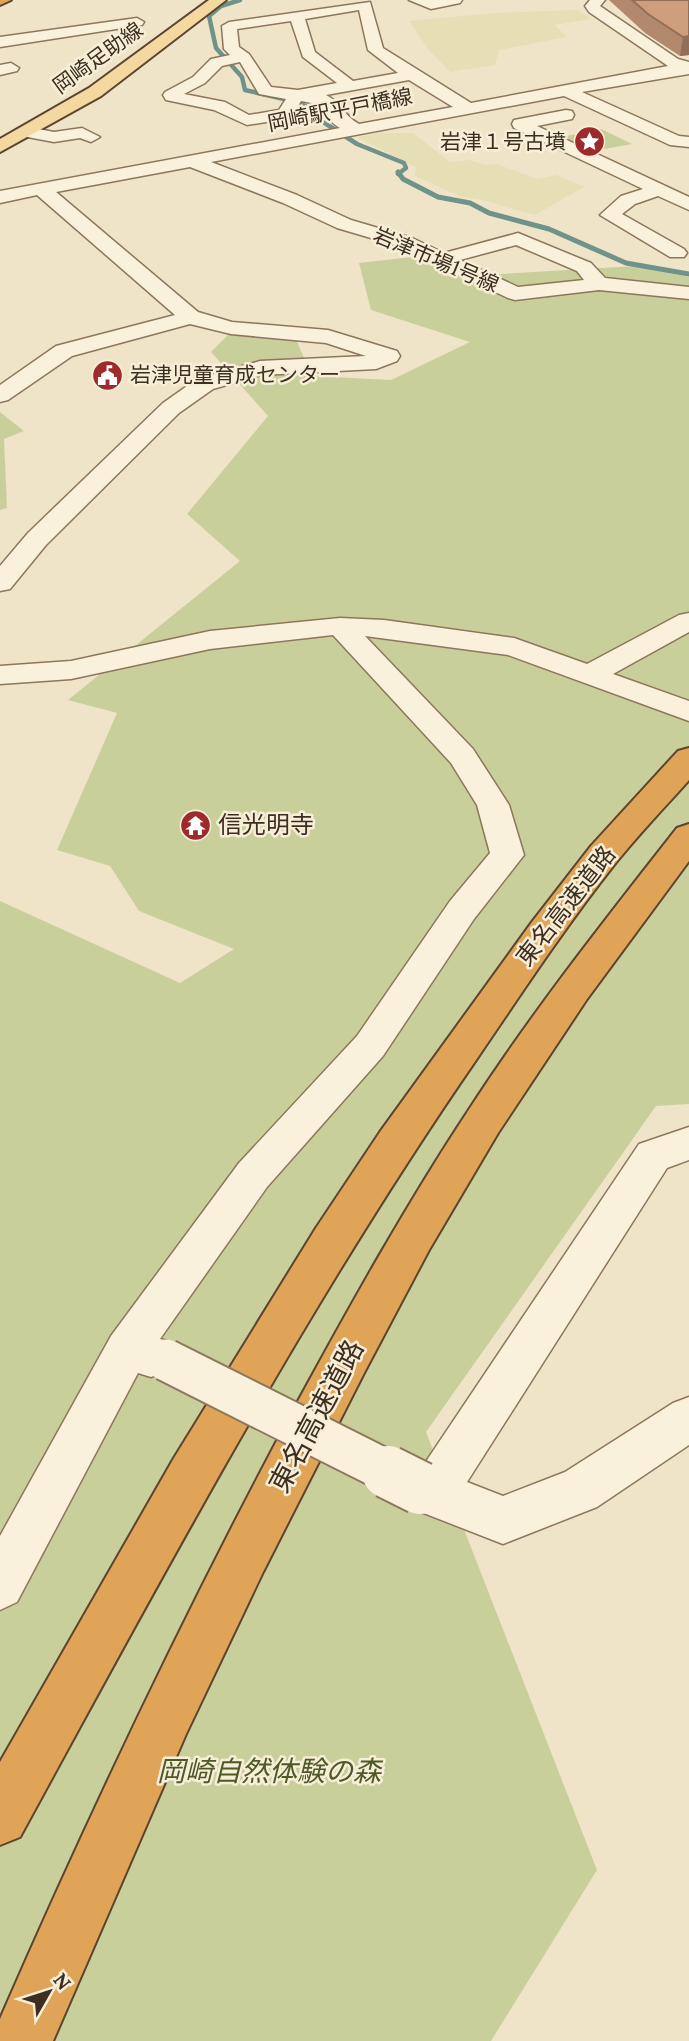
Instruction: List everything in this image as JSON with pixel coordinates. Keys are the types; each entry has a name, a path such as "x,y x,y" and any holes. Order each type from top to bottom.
{"highway":[{"name":"東名高速道路","path":"0,1817 191,1475 331,1242 394,1144 545,931 603,855 689,759"},
{"name":"東名高速道路","path":"22,2041 90,1878 264,1513 394,1270 508,1083 618,929 689,836"}],"main road":[{"name":"岡崎足助線","path":"0,147 103,86 219,0"}],"street":[{"path":"416,0 431,5 455,0"},
{"path":"598,0 592,6 594,9 672,62 688,68"},
{"path":"357,130 339,120 330,103 265,91 244,57 233,49 229,26 366,4 373,45 412,75 470,108"},
{"path":"298,15 308,54 350,86"},
{"path":"0,42 137,22"},
{"path":"244,57 218,62 199,80 171,95 174,99 219,106 253,120 285,114 297,95 412,75"},
{"name":"岡崎駅平戸橋線","path":"0,197 688,68"},
{"path":"567,91 685,140"},
{"path":"627,102 520,124 591,158 664,186 689,204"},
{"path":"167,115 194,103"},
{"path":"28,132 54,137 82,132 92,137"},
{"path":"651,145 685,140"},
{"path":"591,158 615,153"},
{"name":"岩津市場1号線","path":"194,162 290,199 345,224 405,242 515,294 599,284 689,293"},
{"path":"664,186 628,200 609,215 685,253"},
{"path":"0,583 37,539 161,418 205,384 260,368 376,362 389,356 328,337 231,328 190,317 42,190"},
{"path":"443,258 518,239 584,267 599,284"},
{"path":"0,395 64,351 190,317"},
{"path":"589,675 689,621"},
{"path":"0,1585 147,1355 253,1174 370,1046 462,909 508,855 493,804 462,756 340,626"},
{"path":"0,675 71,670 210,640 340,626 384,628 514,647 685,711"},
{"path":"0,662 35,674"},
{"path":"427,1490 653,1156 689,1143"},
{"path":"147,1355 427,1490 503,1520 580,1490 689,1419"}],"shaded area":[{"path":"578,10 591,19 555,25 567,37 499,50 495,65 450,72 427,48 410,21 495,13"},
{"path":"381,133 413,133 450,162 470,160 485,165 497,164 537,179 557,175 584,187 535,215 483,200 462,197 415,176 416,167 357,137"}],"green space":[{"path":"601,129 632,144 587,152 557,138"},
{"name":"岡崎自然体験の森","path":"421,256 468,276 636,266 689,277 689,1104 656,1106 426,1432 597,1870 491,2041 0,2041 0,901 180,983 234,949 139,911 110,866 57,850 117,713 68,700 240,561 187,514 268,416 211,352 235,328 294,335 312,376 391,380 470,342 371,310 359,263"},
{"path":"0,412 24,431 4,439 7,508 0,510"}],"building":[{"path":"632,0 689,0 689,36 683,37"}],"waterway":[{"path":"240,0 221,6 209,16 216,48 242,77 245,90 297,102 314,110 314,116 357,144 404,163 406,168 399,173"},
{"path":"399,173 403,179 438,197 470,203 489,213 549,229 626,263 689,274"}],"place":[{"name":"岩津１号古墳","path":"589,142"},
{"name":"岩津児童育成センター","path":"107,375"},
{"name":"信光明寺","path":"195,825"}]}
